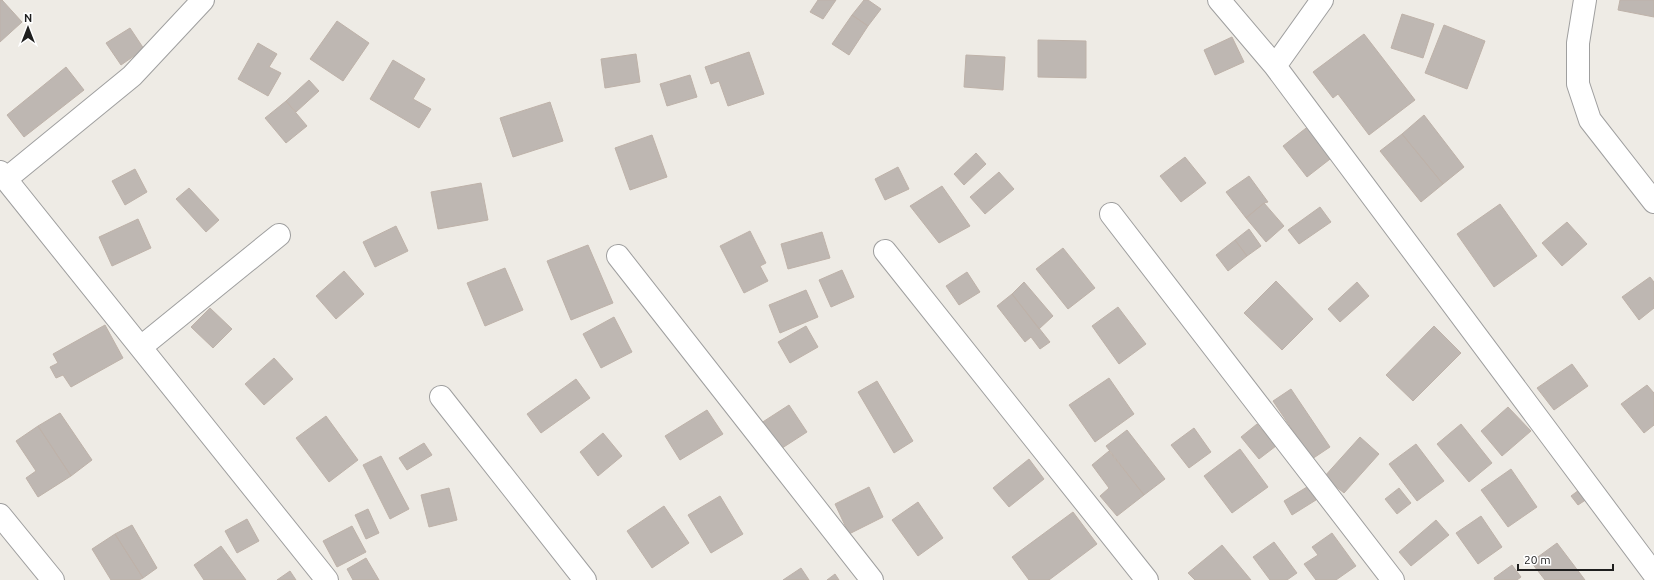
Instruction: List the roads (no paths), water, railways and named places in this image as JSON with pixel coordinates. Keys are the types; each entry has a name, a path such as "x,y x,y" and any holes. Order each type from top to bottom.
{"street":[{"path":"203,0 132,76 3,176 327,580"},
{"path":"1219,0 1275,66 1654,574"},
{"path":"1275,66 1322,0"},
{"path":"1584,0 1578,42 1578,84 1590,120 1654,202"},
{"path":"1110,214 1393,580"},
{"path":"141,347 279,235"},
{"path":"886,252 1147,580"},
{"path":"618,256 872,580"},
{"path":"441,397 585,580"},
{"path":"0,515 52,580"}]}
